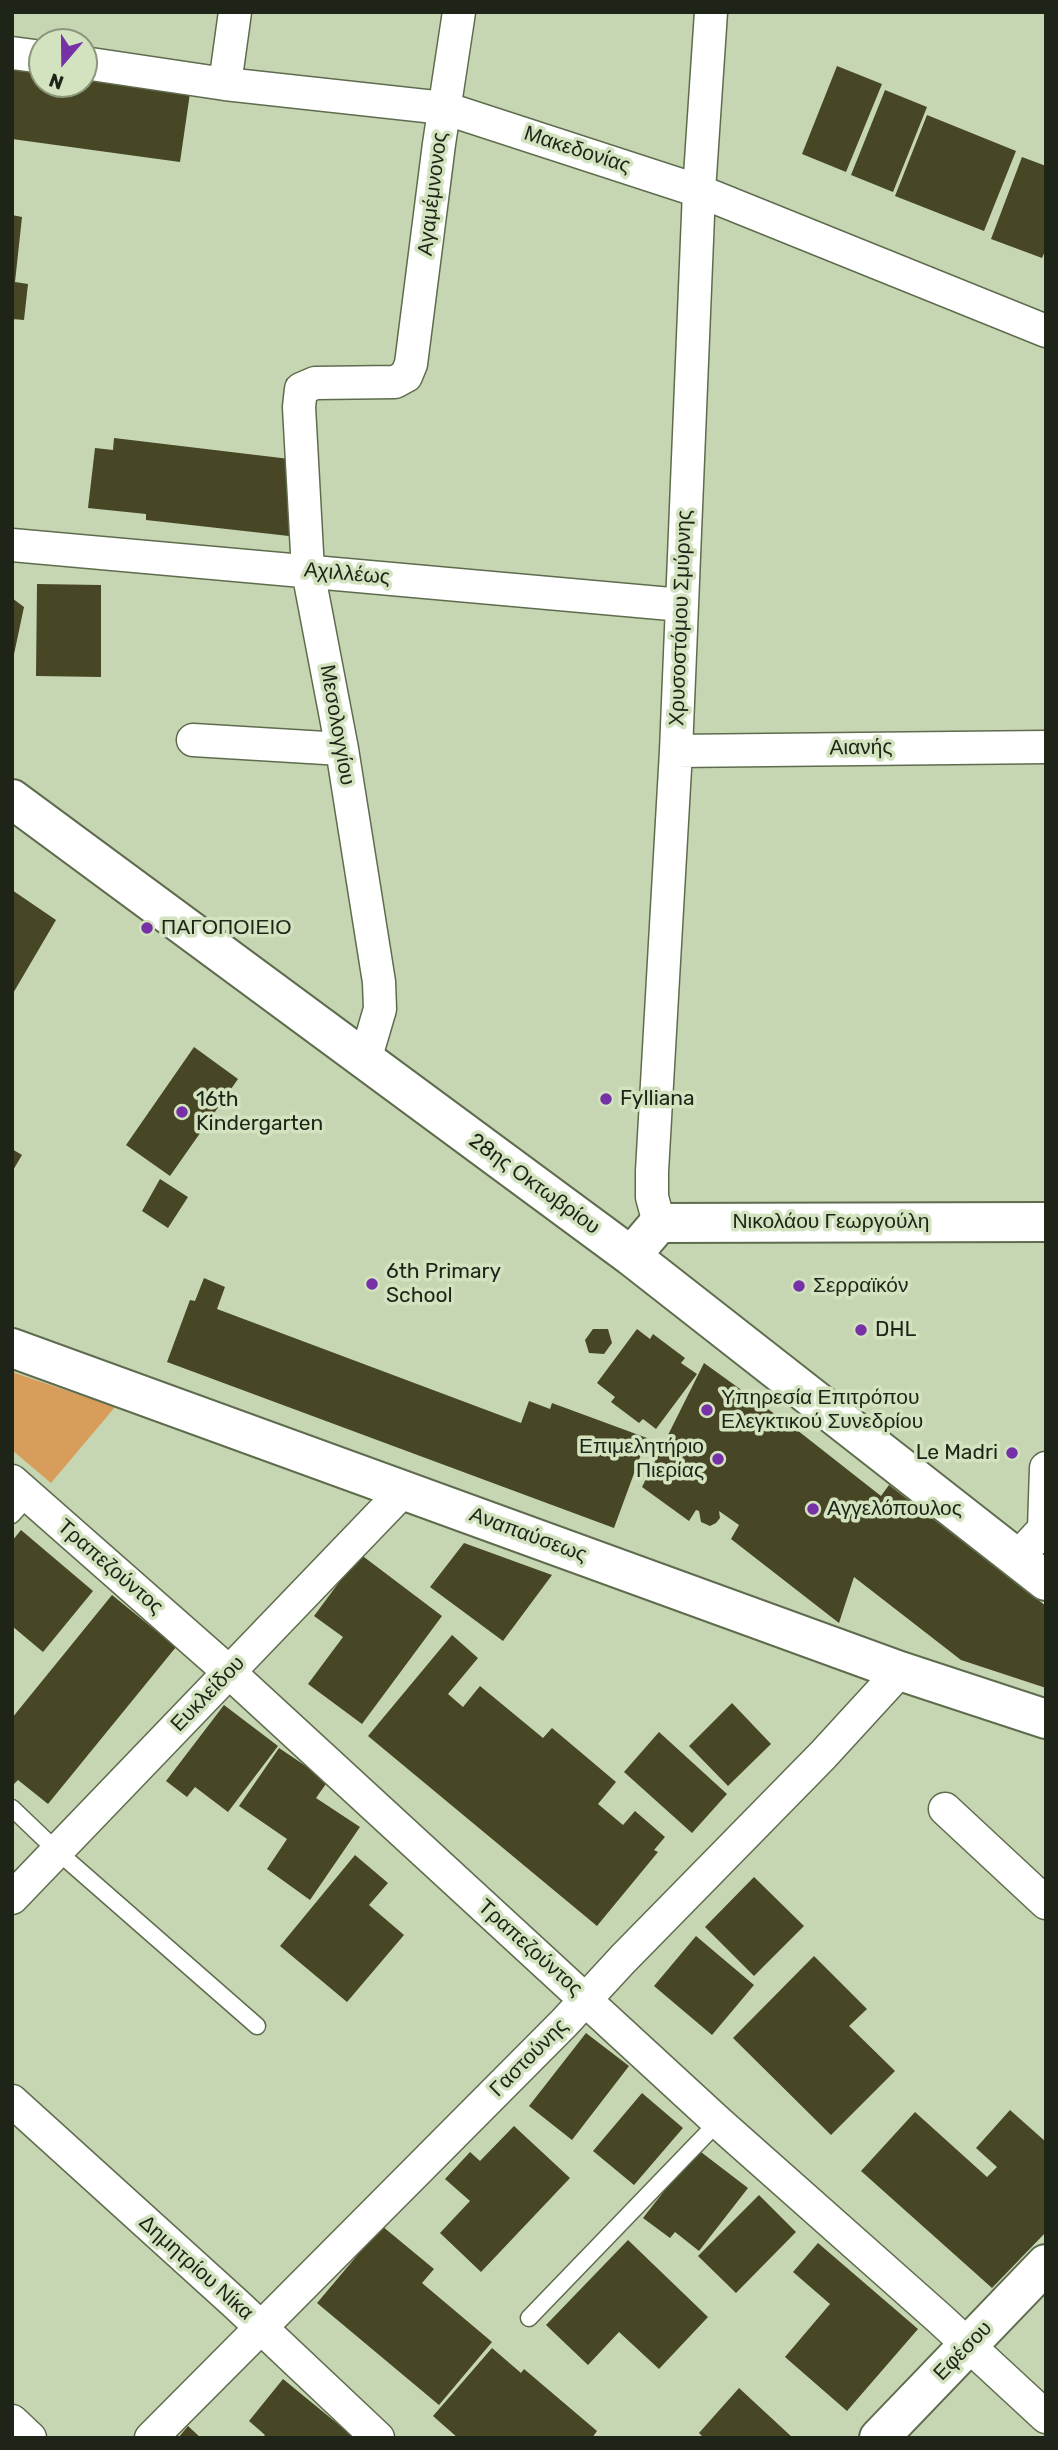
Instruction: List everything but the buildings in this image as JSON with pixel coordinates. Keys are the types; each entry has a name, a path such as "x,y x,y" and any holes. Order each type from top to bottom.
{"main road":[{"name":"28ης Οκτωβρίου","path":"12,799 631,1256 1031,1569"},
{"name":"Νικολάου Γεωργούλη","path":"659,1223 1046,1222"},
{"path":"631,1256 659,1223"},
{"name":"Αναπαύσεως","path":"12,1348 900,1671 1046,1719"},
{"name":"Εφέσου","path":"879,2438 1046,2264"}],"street":[{"path":"225,84 235,12"},
{"name":"Αγαμέμνονος","path":"301,389 315,383 395,383 406,376 411,364 459,12"},
{"name":"Χρυσοστόμου Σμύρνης","path":"659,1223 652,1198 652,1171 676,751 699,191 711,12"},
{"name":"Μακεδονίας","path":"98,65 225,84 444,108 699,191 1046,331"},
{"name":"Μεσολογγίου","path":"301,389 299,407 308,571 342,749 379,982 380,1009 365,1060"},
{"name":"Αχιλλέως","path":"12,545 682,605"},
{"path":"193,740 342,749"},
{"name":"Αιανής","path":"676,751 1046,747"},
{"path":"1031,1569 1045,1529 1046,1468"},
{"name":"Ευκλείδου","path":"12,1898 404,1490"},
{"name":"Τραπεζούντος","path":"18,1497 229,1672 718,2122 969,2344 1046,2417"},
{"name":"Γαστούνης","path":"151,2438 586,1999 823,1755 900,1671"},
{"path":"945,1810 1046,1903"},
{"name":"Δημητρίου Νίκα","path":"12,2101 378,2438"},
{"path":"12,2421 30,2438"}],"lane":[{"path":"12,1808 57,1851 257,2026"},
{"path":"529,2318 718,2122"}],"shaded area":[{"path":"12,1372 115,1407 51,1483 12,1450"}],"place":[{"name":"ΠΑΓΟΠΟΙΕΙΟ","path":"147,928"},
{"name":"Fylliana","path":"606,1099"},
{"name":"16th Kindergarten","path":"182,1112"},
{"name":"6th Primary School","path":"372,1284"},
{"name":"Σερραϊκόν","path":"799,1286"},
{"name":"DHL","path":"861,1330"},
{"name":"Υπηρεσία Επιτρόπου Ελεγκτικού Συνεδρίου","path":"707,1410"},
{"name":"Le Madri","path":"1012,1453"},
{"name":"Επιμελητήριο Πιερίας","path":"718,1459"},
{"name":"Αγγελόπουλος","path":"813,1509"}]}
